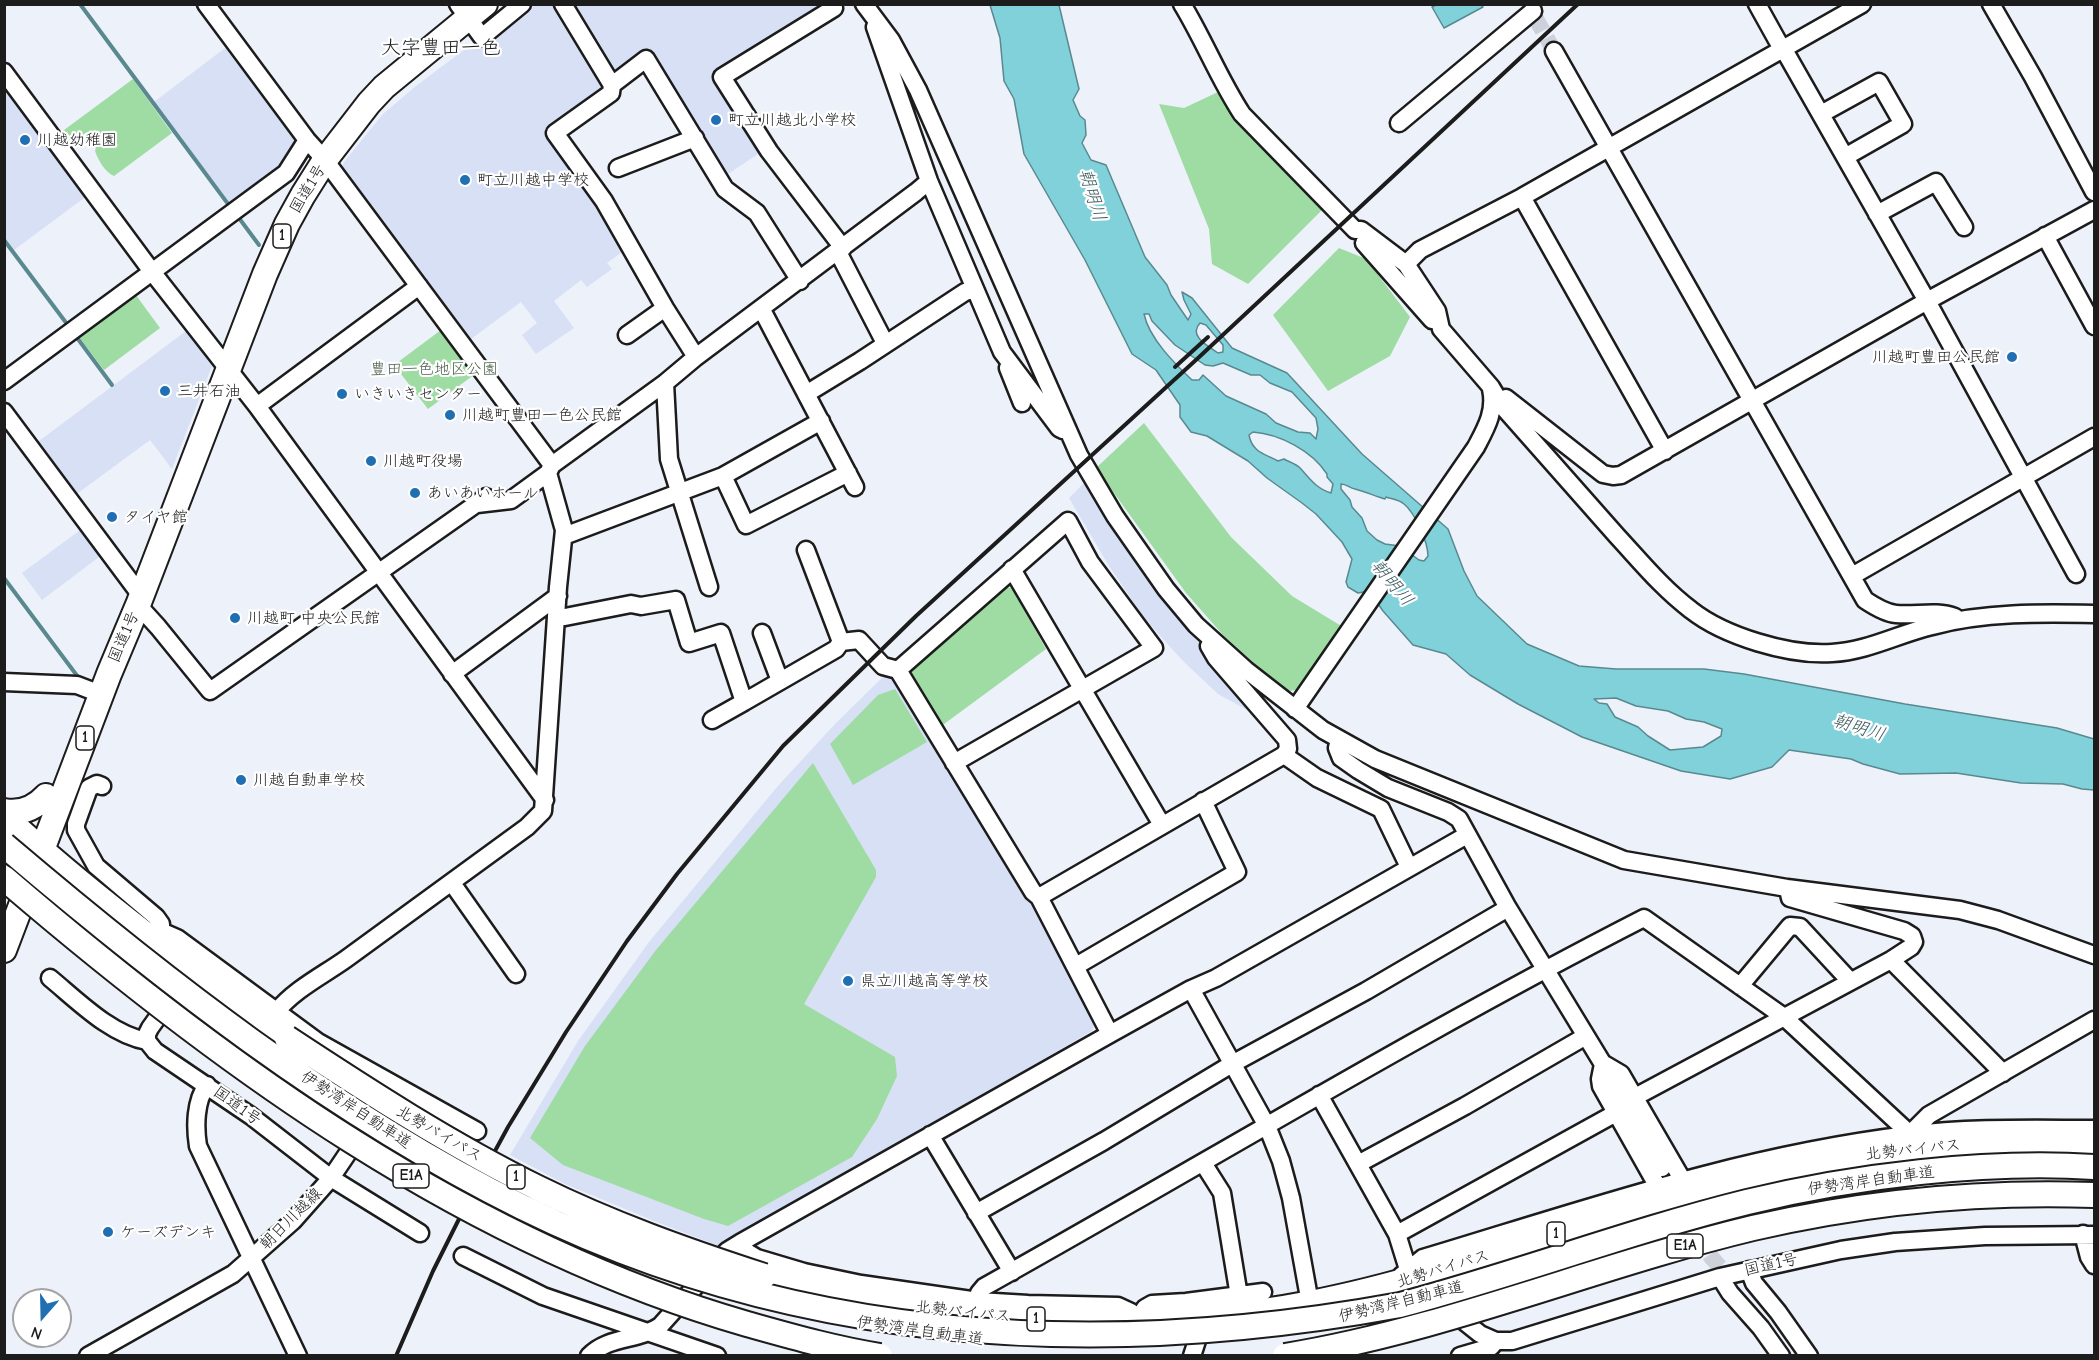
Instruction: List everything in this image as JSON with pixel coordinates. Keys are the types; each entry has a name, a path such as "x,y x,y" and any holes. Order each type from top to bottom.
{"highway":[{"name":"国道1号","path":"4,950 26,845 109,674 137,597 287,224 325,160 384,87 471,9"},
{"name":"国道1号","path":"4,904 90,690 137,597"},
{"path":"4,811 26,810 46,796"},
{"name":"北勢バイパス","path":"4,816 26,845"},
{"name":"北勢バイパス","path":"4,837 26,845 156,934 191,969 287,1038 424,1126 539,1188 648,1236 764,1276 878,1302 950,1312 1076,1321 1145,1313 1204,1318 1310,1303 1403,1278 1701,1189 1804,1165 1891,1152 1975,1144 2094,1143"},
{"name":"伊勢湾岸自動車道","path":"26,845 123,944 253,1041 329,1094 456,1172 548,1220 656,1266 794,1309 881,1327 944,1336 1017,1342 1096,1344 1174,1342 1246,1334 1324,1322 1399,1305 1677,1222 1749,1202 1824,1186 1962,1169 2016,1166 2094,1167"},
{"name":"伊勢湾岸自動車道","path":"4,878 111,966 243,1066 324,1122 444,1196 520,1236 646,1291 791,1337 880,1356"},
{"name":"伊勢湾岸自動車道","path":"1285,1356 1405,1330 1675,1249 1752,1228 1827,1213 1963,1196 2015,1193 2094,1195"}],"street":[{"path":"206,4 419,286 550,469 564,530 543,811 527,827 452,884 316,978 276,1012"},
{"path":"471,9 482,37 522,4"},
{"path":"563,4 612,85 611,93 555,133 604,201 665,308 696,357"},
{"path":"868,10 885,4"},
{"path":"1182,4 1242,114 1355,231 1491,387 1503,406 1658,581 1692,611 1724,629 1759,642 1796,651 1830,654 1864,649 1930,626 1962,619 2053,613 2094,614"},
{"path":"1756,4 1927,301 2076,574"},
{"path":"1406,264 1420,250 1522,197 1862,4"},
{"path":"1991,4 2094,192"},
{"path":"834,8 722,77 769,151 841,250 885,343"},
{"path":"868,10 929,181 1022,403"},
{"path":"868,10 891,40 918,90 1071,436 1093,480 1184,613 1211,640 1295,709 1339,739 1375,759 1624,860 1787,888 1960,910 1998,920 2094,955"},
{"path":"1399,123 1532,11"},
{"path":"1554,51 1865,600 1893,614 1946,614 1962,619"},
{"path":"612,85 646,59 725,189 757,213 800,281"},
{"path":"4,72 153,273 257,406 545,800"},
{"path":"1821,114 1879,82 1903,124 1845,156"},
{"path":"618,168 695,138"},
{"path":"4,381 286,173 307,140"},
{"path":"4,412 158,627 210,691 482,500 511,500 929,181"},
{"path":"1877,214 1936,182 1964,227"},
{"path":"1522,197 1665,451"},
{"path":"1491,387 1603,474 1621,475 1927,301 2094,210"},
{"path":"1355,231 1361,230 1406,264 1437,311 1441,329"},
{"path":"2045,236 2094,326"},
{"path":"257,406 419,286"},
{"path":"806,394 965,292 975,289"},
{"path":"627,335 665,308"},
{"path":"723,476 746,525 852,480 762,310"},
{"path":"1002,352 1059,428 1071,436"},
{"path":"665,383 669,459 709,586"},
{"path":"1295,709 1460,471 1489,420 1493,408 1491,387"},
{"path":"564,536 723,476 821,421"},
{"path":"1852,576 2094,437"},
{"path":"898,670 1068,521 1090,562 1154,648 954,763"},
{"path":"806,550 841,642"},
{"path":"1012,569 1162,825"},
{"path":"452,674 558,596"},
{"path":"556,616 565,617 631,604 641,606 676,600 689,643 721,633 744,702"},
{"path":"762,633 780,681"},
{"path":"841,642 859,640 883,666 898,670 1033,892 1039,897 1110,1034"},
{"path":"1039,897 1284,755 1288,749 1287,740 1216,658 1209,647 1211,640"},
{"path":"712,720 836,650 841,642"},
{"path":"4,682 77,685 90,690"},
{"path":"1339,739 1337,748 1341,758 1388,788 1448,812 1459,819 1508,908 1603,1064 1662,1168"},
{"path":"1284,755 1317,778 1382,809 1409,867"},
{"path":"102,786 97,784 89,788 76,830 96,866 162,924 156,934"},
{"path":"1076,966 1237,872 1203,801"},
{"path":"589,1356 605,1344 649,1333 660,1326 734,1247 1191,988 1216,978 1467,835"},
{"path":"452,884 516,974"},
{"path":"1635,1097 1891,960 1911,947 1914,942 1912,936 1904,931 1790,898 1787,888"},
{"path":"976,1213 1104,1141 1232,1064 1366,991 1508,908"},
{"path":"978,1301 984,1287 1319,1095 1545,969 1644,918 1784,1017 1910,1134"},
{"path":"1740,986 1790,926 1800,927 1850,981"},
{"name":"1","path":"156,934 177,938 318,1042 477,1131"},
{"path":"1891,960 2003,1073"},
{"path":"147,1041 150,1028 191,969"},
{"name":"国道1号","path":"50,978 117,1030 131,1038 147,1041 155,1051 251,1116 331,1178 420,1233"},
{"path":"1191,988 1268,1126 1291,1198 1310,1303"},
{"path":"1910,1134 1929,1115 2094,1020"},
{"path":"1358,1164 1465,1106 1586,1036"},
{"path":"1603,1064 1621,1074 1682,1179"},
{"path":"1603,1064 1601,1086 1658,1187"},
{"path":"331,1178 391,1084"},
{"path":"207,1085 202,1092 196,1120 198,1146 298,1356"},
{"path":"1319,1095 1397,1234 1403,1278 1480,1334 1496,1341"},
{"path":"1397,1234 1616,1113"},
{"path":"1403,1278 1423,1258 1682,1179 1771,1157 1910,1134 1970,1130 2094,1129"},
{"path":"930,1135 1012,1272"},
{"path":"1203,1163 1222,1192 1239,1296"},
{"name":"朝日川越線","path":"88,1356 233,1274 293,1221 331,1178"},
{"path":"2089,1234 2089,1257 2094,1265"},
{"name":"国道1号","path":"1460,1356 1491,1347 1496,1341 1512,1341 1720,1278 1840,1250 1895,1242 1985,1236 2089,1234"},
{"path":"734,1247 757,1258 804,1272 871,1286 978,1301 1118,1306 1131,1312 1145,1313 1263,1292"},
{"path":"463,1256 543,1296 717,1356"},
{"path":"1749,1270 1754,1283 1809,1356"},
{"path":"1720,1278 1761,1328 1780,1356"},
{"path":"1741,1290 1768,1320 1794,1356"},
{"path":"1192,1356 1204,1318"}],"shaded area":[{"name":"町立川越北小学校","path":"831,4 717,76 764,150 722,178 646,51 611,75 567,5"},
{"name":"町立川越中学校","path":"530,5 555,5 606,88 550,131 626,249 607,263 612,269 587,287 581,280 554,301 574,328 536,354 522,335 537,323 521,302 467,342 340,172 344,162 383,114 472,44 482,42"},
{"path":"225,48 299,146 282,171 233,207 154,102"},
{"name":"川越幼稚園","path":"5,84 88,195 14,250 5,238"},
{"path":"186,331 212,366 172,469 150,440 74,496 35,444"},
{"path":"1086,481 1175,617 1204,645 1249,711 1218,694 1183,661 1144,618 1109,566 1069,498"},
{"path":"83,528 103,554 42,600 22,573"},
{"name":"県立川越高等学校","path":"885,675 896,679 1049,933 1096,1020 1092,1031 721,1245 654,1221 565,1184 510,1155 578,1041 649,942 777,787 835,724"}],"green space":[{"path":"133,79 172,133 114,176 105,169 96,154 99,138 92,136 74,145 60,133"},
{"path":"1218,92 1323,209 1248,284 1212,264 1209,229 1159,104 1184,108"},
{"path":"1339,248 1366,259 1410,317 1390,356 1328,391 1273,315"},
{"path":"133,291 160,328 104,370 76,333"},
{"name":"豊田一色地区公園","path":"441,330 475,374 428,409 394,365"},
{"path":"1144,423 1231,537 1292,596 1343,627 1303,689 1289,691 1277,684 1224,636 1186,593 1096,468"},
{"path":"1004,587 1012,588 1046,649 940,727 908,671"},
{"path":"895,689 927,742 853,785 830,744 878,695"},
{"path":"813,763 876,870 876,877 804,1004 895,1057 897,1076 877,1119 852,1157 728,1226 563,1165 530,1138 585,1046 656,950"}],"water":[{"name":"朝明川","path":"990,5 1059,5 1079,89 1073,100 1080,116 1085,120 1086,135 1082,143 1091,160 1106,165 1145,257 1167,285 1188,320 1191,314 1182,292 1192,298 1232,348 1287,373 1362,454 1448,529 1464,571 1477,596 1527,644 1579,666 1616,669 1704,669 1744,674 1905,704 2057,728 2094,739 2094,790 2063,784 2021,783 1956,773 1900,774 1851,759 1789,750 1772,767 1730,779 1681,771 1582,737 1518,704 1470,675 1446,654 1413,645 1369,591 1358,593 1348,587 1346,582 1352,559 1342,542 1316,514 1248,461 1207,436 1191,432 1180,417 1180,405 1156,370 1132,354 1085,260 1024,154 1014,99 1004,81 1000,38","holes":["1144,314 1149,314 1152,321 1175,345 1205,365 1213,366 1223,363 1251,375 1260,375 1270,383 1292,392 1316,418 1318,429 1316,439 1310,433 1298,432 1276,423 1266,414 1226,396 1203,375 1199,380 1192,380 1163,350","1200,323 1206,325 1223,345 1223,352 1218,353 1205,344 1198,336 1197,328","1253,432 1274,436 1304,451 1327,474 1333,484 1331,493 1318,486 1295,464 1284,459 1278,461 1260,452 1253,445 1249,435","1341,484 1402,503 1408,508 1420,528 1428,556 1424,561 1419,560 1400,546 1385,544 1377,540 1367,531 1362,518 1352,507 1350,500 1341,489","1616,698 1636,706 1668,711 1686,719 1704,722 1722,729 1721,736 1703,747 1670,750 1638,727 1615,717 1607,704 1599,703 1594,699"]},
{"path":"1436,5 1481,5 1483,7 1444,28 1432,7"}],"waterway":[{"path":"80,4 231,208"},
{"path":"236,214 259,245"},
{"path":"4,240 70,328"},
{"path":"75,335 112,385"},
{"path":"4,578 78,677"}],"tunnel":[{"path":"1535,17 1554,51"},
{"path":"1696,1235 1711,1257 1741,1290"}],"railway":[{"path":"396,1356 433,1271 470,1197 508,1127 566,1032 627,941 677,874 783,746 916,616 1197,359 1578,4"},
{"path":"1175,367 1208,337"}],"place":[{"name":"町立川越北小学校","path":"716,120"},
{"name":"川越幼稚園","path":"25,140"},
{"name":"町立川越中学校","path":"465,180"},
{"name":"川越町豊田公民館","path":"2012,357"},
{"name":"三井石油","path":"165,391"},
{"name":"いきいきセンター","path":"342,394"},
{"name":"川越町豊田一色公民館","path":"450,415"},
{"name":"川越町役場","path":"371,461"},
{"name":"あいあいホール","path":"415,493"},
{"name":"タイヤ館","path":"112,517"},
{"name":"川越町 中央公民館","path":"235,618"},
{"name":"川越自動車学校","path":"241,780"},
{"name":"県立川越高等学校","path":"848,981"},
{"name":"ケーズデンキ","path":"108,1232"}],"district":[{"name":"大字豊田一色","path":"441,48"}]}
